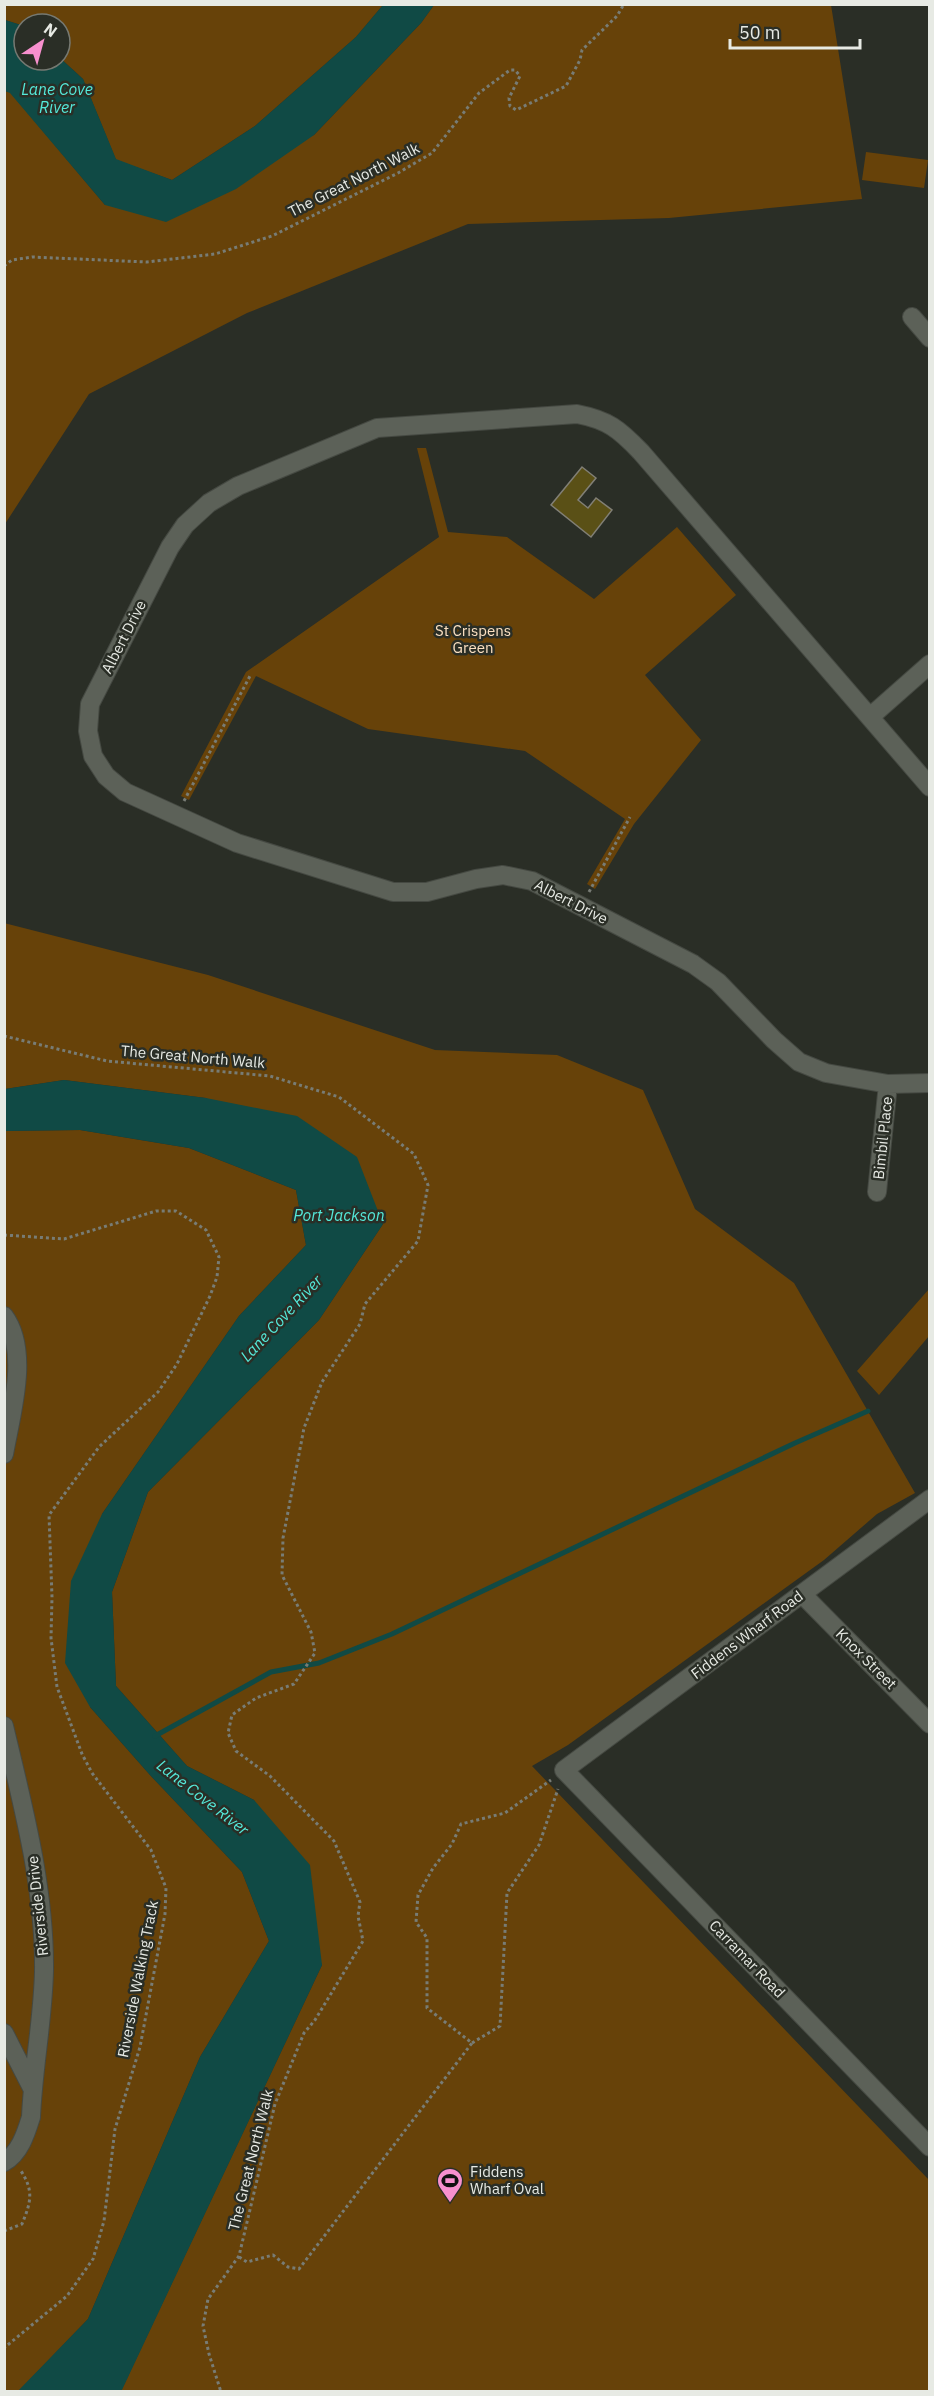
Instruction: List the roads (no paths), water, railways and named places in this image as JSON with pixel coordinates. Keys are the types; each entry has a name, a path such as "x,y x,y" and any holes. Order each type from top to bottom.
{"street":[{"path":"912,317 930,338"},
{"name":"Albert Drive","path":"930,787 641,452 623,433 600,419 577,414 377,428 238,486 209,503 185,525 170,547 90,704 88,731 93,756 106,776 124,792 177,816 237,843 393,892 427,892 476,879 503,875 532,881 693,964 718,982 774,1040 799,1062 826,1073 888,1084 930,1083"},
{"path":"870,717 930,664"},
{"name":"Bimbil Place","path":"877,1192 888,1084"},
{"path":"4,1316 17,1345 18,1363 4,1454"},
{"name":"Fiddens Wharf Road","path":"564,1770 930,1500"},
{"name":"Knox Street","path":"802,1594 930,1724"},
{"name":"Riverside Drive","path":"4,1726 29,1835 41,1910 44,1971 31,2117 25,2137 9,2160"},
{"name":"Carramar Road","path":"564,1770 930,2147"},
{"name":"Riverside Drive","path":"4,2033 32,2088"}],"water":[{"name":"Lane Cove River","path":"383,5 434,5 421,23 314,135 236,189 166,222 105,205 10,93 5,91 5,20 12,22 12,72 72,72 72,69 83,79 116,159 172,180 255,126 356,37"},
{"name":"Port Jackson","path":"64,1080 206,1098 297,1116 357,1157 383,1224 319,1320 148,1492 112,1592 116,1686 187,1766 254,1800 310,1865 322,1965 121,2392 18,2391 88,2319 200,2057 269,1941 242,1872 150,1775 90,1707 65,1663 71,1581 102,1514 239,1316 306,1245 296,1190 189,1148 80,1130 5,1131 5,1089"}],"waterway":[{"path":"155,1736 271,1672 319,1663 392,1634 795,1443 868,1411"}],"place":[{"name":"Fiddens Wharf Oval","path":"450,2204"}],"park label":[{"name":"St Crispens Green","path":"473,640"}]}
